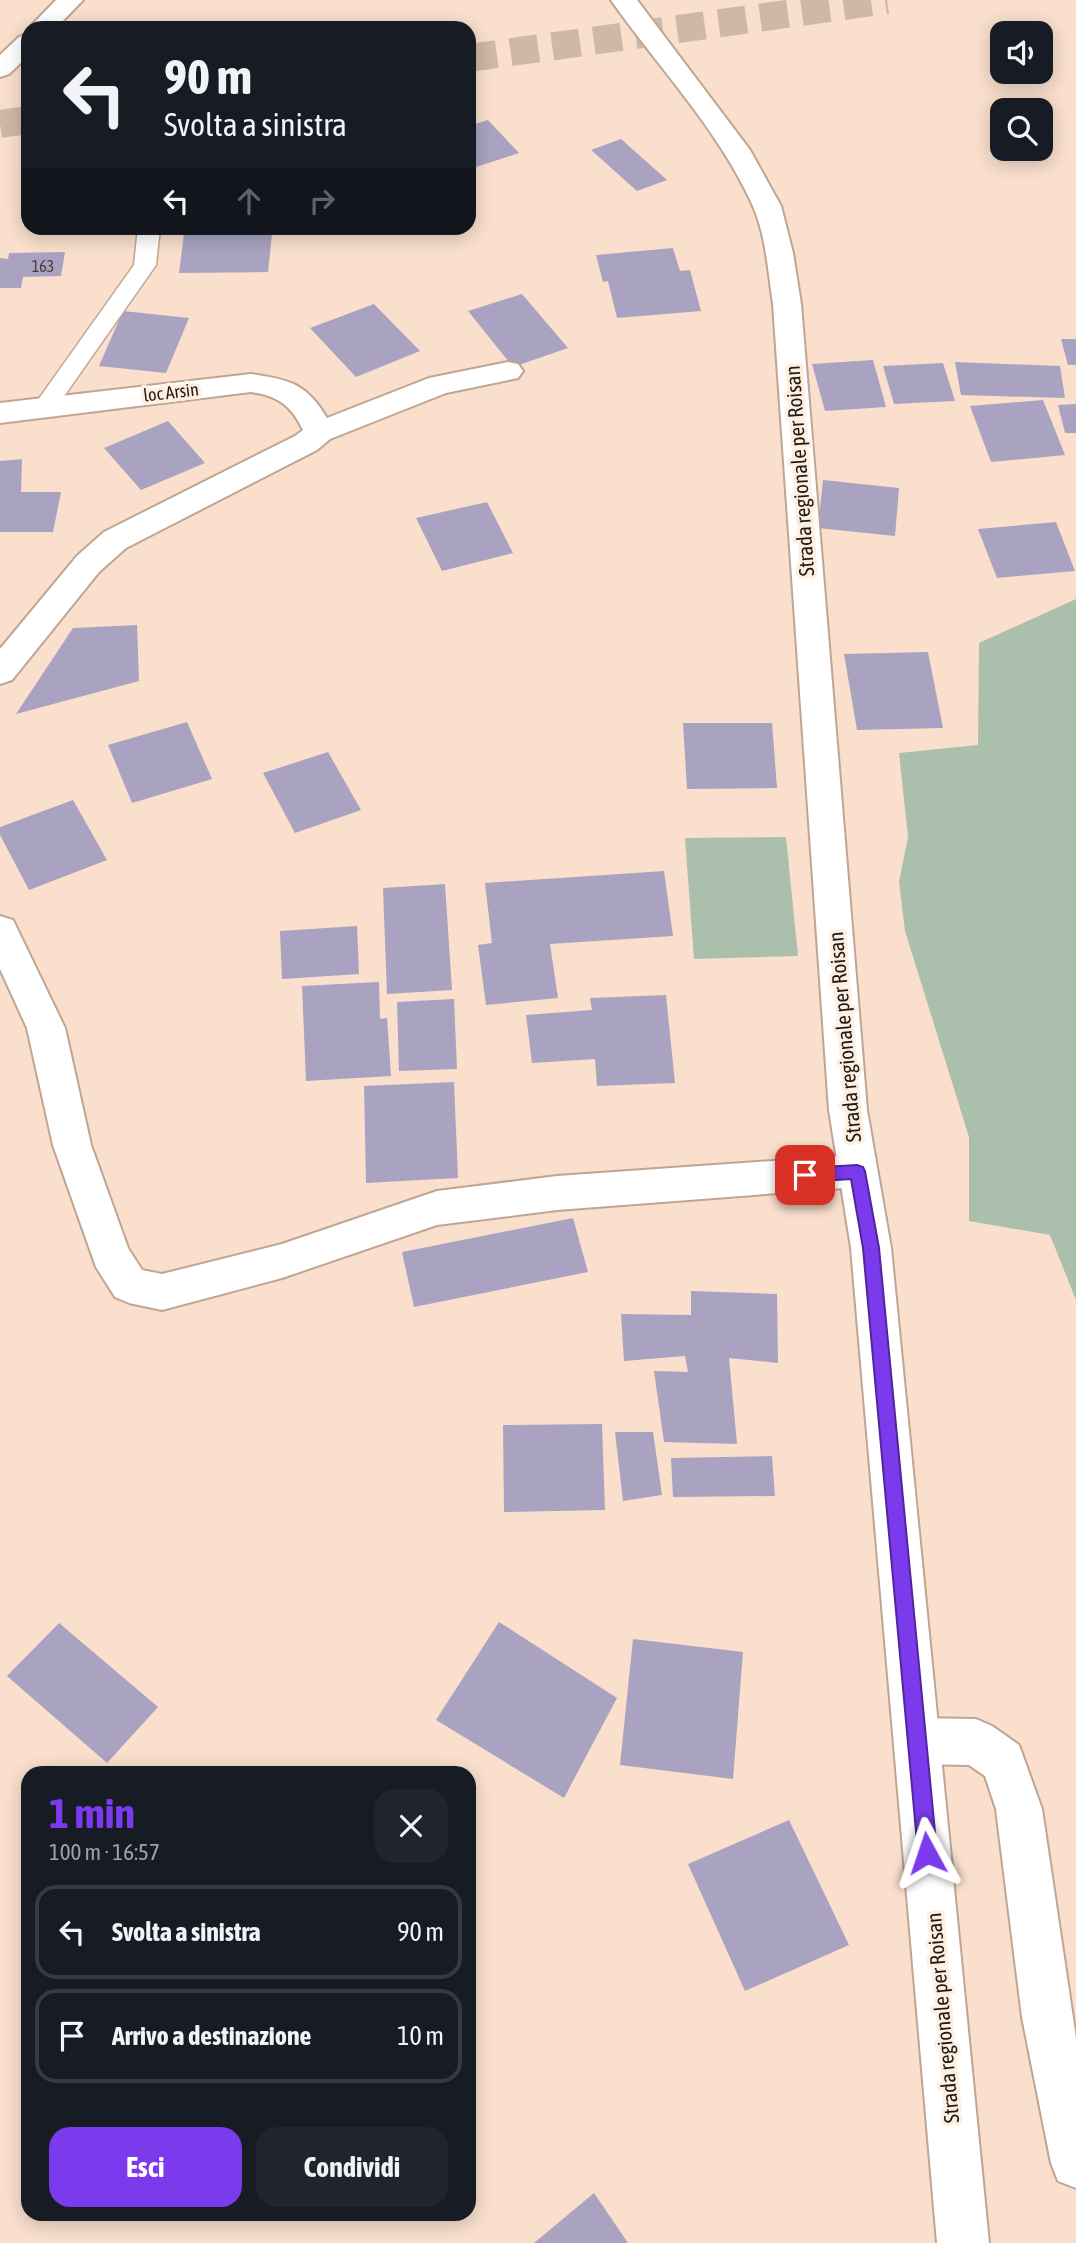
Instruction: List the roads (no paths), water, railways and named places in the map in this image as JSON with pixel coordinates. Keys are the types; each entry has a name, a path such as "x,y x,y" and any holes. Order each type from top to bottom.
{"main road":[{"path":"49,21 70,0"},
{"name":"Strada regionale per Roisan","path":"624,0 740,156 767,206 779,253 787,304 848,1110 871,1248 963,2243"},
{"path":"0,69 21,49"},
{"path":"0,672 88,564 115,540 306,443 319,432 439,385 508,371"},
{"name":"loc Arsin","path":"0,413 251,383 279,386 298,394 319,432"},
{"path":"0,930 12,988 46,1028 72,1145 110,1255 129,1285 162,1292 282,1261 437,1208 557,1193 857,1171"},
{"path":"917,1741 976,1742 1003,1761 1019,1809 1046,2017 1076,2163"}],"lane":[{"path":"45,407 145,265 148,235"}],"tunnel":[{"path":"476,57 887,0"},
{"path":"0,124 21,121"}]}
